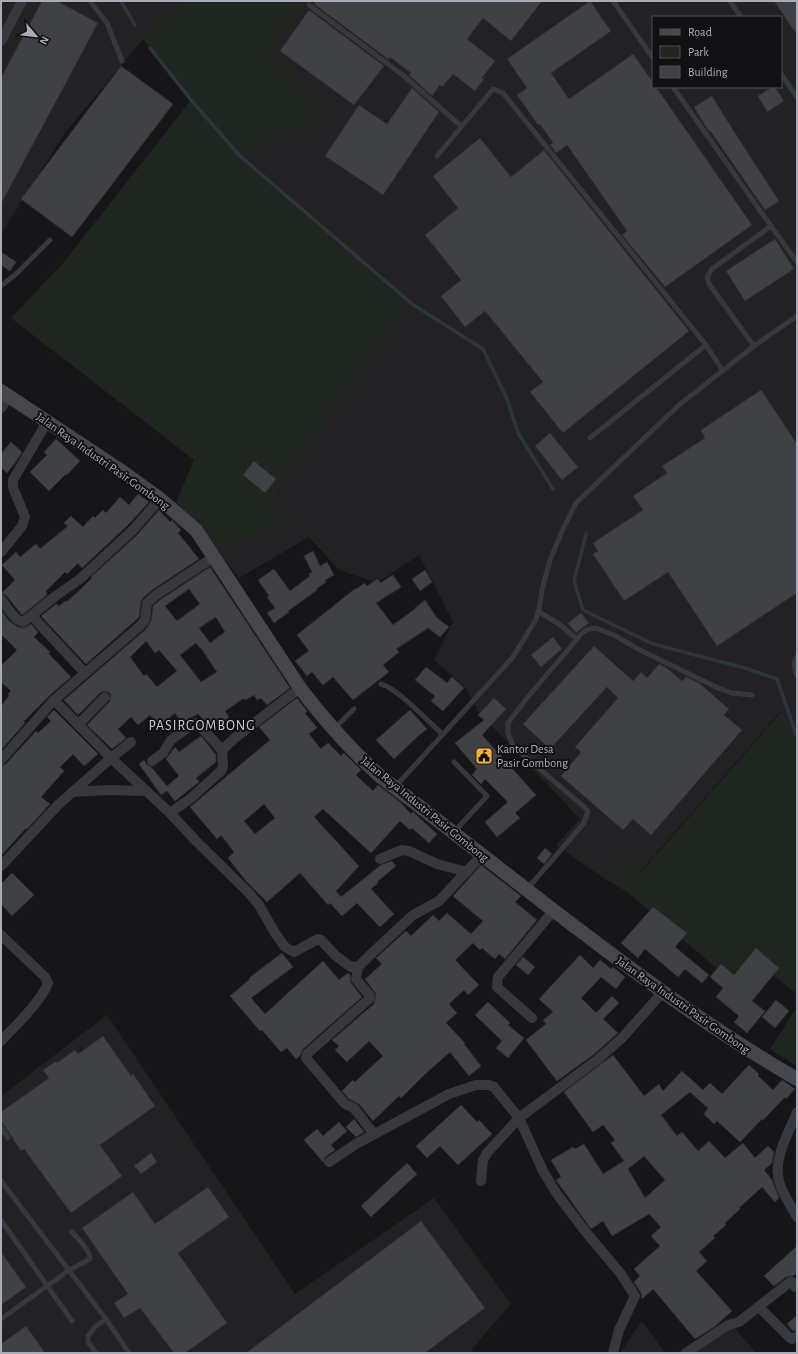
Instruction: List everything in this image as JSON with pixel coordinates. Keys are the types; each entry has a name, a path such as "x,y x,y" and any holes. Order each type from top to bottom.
{"main road":[{"name":"Jalan Raya Industri Pasir Gombong","path":"5,394 160,498 196,530 300,688 333,730 366,763 453,833 662,993 726,1036 797,1079"}],"street":[{"path":"1,41 22,1"},
{"path":"1,408 5,394"},
{"path":"1,552 22,526 25,517 14,490 13,480 47,422"},
{"path":"1,599 20,622 23,622 80,579 133,530 160,498"},
{"path":"1,760 54,700 141,625 145,620 147,603 156,595 214,557"},
{"path":"32,616 85,673"},
{"path":"222,750 236,737 300,688"},
{"path":"78,725 105,697"},
{"path":"54,700 111,758 170,813 249,893 259,905 285,948 290,951 294,952 318,939 351,967 358,966 413,915 439,901 482,855"},
{"path":"152,761 162,753 171,740 194,723 199,725 222,750 223,767 221,771 191,798 170,813"},
{"path":"1,866 58,805 131,742"},
{"path":"72,792 145,790"},
{"path":"380,859 402,850 409,851 437,864 467,872"},
{"path":"532,1018 497,987 498,977 554,910"},
{"path":"1,935 45,977 48,983 37,1001 1,1041"},
{"path":"358,966 356,979 370,996 369,999 307,1054 306,1058 345,1104 354,1108 374,1134"},
{"path":"481,1181 483,1160 487,1153 519,1118 597,1060 617,1043 634,1026 662,993"},
{"path":"329,1162 374,1134 449,1094 476,1085 489,1085 494,1087 519,1118 543,1171 557,1194 585,1232 621,1274 635,1296 619,1330 613,1353"},
{"path":"797,1112 780,1155 778,1170 779,1180 797,1217"},
{"path":"686,1353 728,1325 739,1322 790,1282 797,1287"},
{"path":"759,1307 790,1338 792,1339 797,1336"}],"lane":[{"path":"90,1 108,23 122,61"},
{"path":"613,1 652,57"},
{"path":"730,1 740,16"},
{"path":"308,5 404,76 461,126"},
{"path":"782,75 797,97"},
{"path":"674,88 770,226 797,262"},
{"path":"437,156 493,89 503,93 706,345 723,371"},
{"path":"754,346 709,284 707,277 712,269 770,226"},
{"path":"1,286 18,273 50,240"},
{"path":"395,787 513,657 535,621 550,560 576,503 679,406 754,346 797,316"},
{"path":"590,438 706,345"},
{"path":"538,612 559,624 577,639"},
{"path":"526,889 584,824 588,811 513,746 508,733 508,724 527,698 583,632 596,628 616,636 638,649 718,688 732,693 752,695"},
{"path":"797,656 794,663 794,670 797,676"},
{"path":"380,684 387,685 413,706 442,734"},
{"path":"333,730 354,709"},
{"path":"453,833 487,796 454,762"},
{"path":"1,1127 8,1138"},
{"path":"1,1181 106,1319 129,1353"},
{"path":"1,1220 72,1321"},
{"path":"1,1319 68,1270 90,1259 90,1255 72,1232"},
{"path":"96,1353 88,1342 88,1336 95,1327 106,1319"}],"shaded area":[{"path":"1,1 182,1 143,39 64,134 1,234"},
{"path":"304,1 797,1 797,737 781,711 640,872 626,860 602,877 556,845 580,819 478,711 465,687 434,660 453,622 419,555 377,583 339,570 309,537 239,578 215,549 265,535 292,517 270,502 412,304 240,156 337,115 267,53 308,5"},
{"path":"107,1015 295,1294 434,1198 511,1304 471,1350 474,1353 1,1353 1,1096"},
{"path":"728,1320 756,1353 677,1353"},
{"path":"642,1321 665,1353 620,1353"}],"green space":[{"path":"182,1 304,1 309,5 268,53 338,115 240,157 412,304 270,502 292,517 265,535 215,549 176,502 194,460 11,318 64,262 191,100 143,39"},
{"path":"782,711 797,737 797,994 750,957 729,979 626,891 602,877 626,860 641,872"},
{"path":"797,1007 797,1063 795,1065 770,1049"}],"building":[{"path":"42,1 57,1 98,23 1,204 1,78"},
{"path":"316,1 542,1 511,41 483,18 467,39 495,61 482,78 484,79 475,91 453,74 442,87 440,85 432,96 409,75 411,73 390,57 388,59 314,4"},
{"path":"590,1 611,31 551,73 569,99 633,54 652,81 652,88 657,88 752,225 665,287 622,235 627,231 567,145 556,153 550,145 553,143 517,95 527,88 507,59"},
{"path":"774,1 797,1 797,35"},
{"path":"309,10 384,66 354,105 280,51"},
{"path":"121,66 173,104 72,237 21,199"},
{"path":"412,88 439,112 383,195 325,156 359,105 387,124"},
{"path":"770,88 776,88 784,101 767,112 758,96"},
{"path":"712,96 779,201 765,210 706,127 694,107"},
{"path":"480,138 511,177 544,150 689,331 563,433 530,392 543,382 485,311 465,327 441,296 461,280 425,235 458,208 433,176"},
{"path":"775,239 794,269 745,301 726,271"},
{"path":"1,252 16,262 10,271 1,265"},
{"path":"761,390 797,444 797,593 717,646 668,572 624,601 593,554 598,551 593,543 643,510 633,496 667,473 662,466 705,438 701,430"},
{"path":"550,433 578,467 562,480 535,446"},
{"path":"56,439 80,461 49,491 30,472 47,455 44,452"},
{"path":"11,442 22,452 7,473 1,467 1,454"},
{"path":"254,461 276,479 265,493 243,475"},
{"path":"138,494 149,502 128,525 82,568 78,563 67,574 65,572 46,591 47,595 22,615 6,595 2,593 15,580 2,565 16,552 20,557 36,544 40,549 68,526 64,523 71,516 83,527 93,516 95,518 103,510 106,513 120,497 129,505"},
{"path":"159,510 170,522 172,520 181,530 178,533 199,559 152,590 143,598 139,617 86,664 41,616 56,604 59,606 65,601 66,602 79,591 92,578 91,577 137,535"},
{"path":"313,551 320,566 327,562 334,575 325,580 326,582 316,589 317,590 274,623 267,613 275,608 258,580 274,569 290,591 310,576 309,574 312,572 304,556"},
{"path":"210,567 290,688 267,705 261,698 257,700 254,695 245,700 244,698 225,711 229,717 213,730 198,714 182,724 175,713 159,726 150,715 138,725 131,717 118,729 126,738 112,749 87,725 110,701 110,693 106,691 101,692 78,715 64,700 146,629 151,621 153,606","holes":["189,589 200,604 177,621 165,606","216,617 225,632 210,643 199,628","146,641 155,653 159,650 177,671 157,687 146,674 144,676 130,657","196,643 217,672 201,682 180,655"]},
{"path":"425,570 432,582 420,591 412,579"},
{"path":"393,575 401,587 376,603 393,625 425,600 437,618 449,627 440,637 428,628 396,649 399,652 383,665 389,672 353,700 333,677 323,685 312,672 307,676 295,661 309,651 297,635 364,583 367,586 378,579 380,583"},
{"path":"1,610 9,621 18,627 24,628 31,624 38,632 34,637 50,652 48,653 71,677 50,695 24,721 25,723 1,750 1,706 11,691 1,682 1,666 17,650 1,634"},
{"path":"581,613 589,623 576,633 568,623"},
{"path":"553,637 562,649 541,667 531,655"},
{"path":"594,646 633,681 641,672 647,678 659,664 667,668 682,681 686,677 699,683 729,709 724,715 742,730 651,835 633,819 623,830 561,776 581,752 575,747 618,698 607,687 550,749 523,724"},
{"path":"426,667 447,683 452,677 464,688 443,711 431,701 435,696 415,680"},
{"path":"297,698 307,711 305,713 317,728 309,734 321,749 328,743 341,756 344,753 361,770 356,775 373,791 378,785 400,802 411,814 413,812 437,834 429,843 412,828 410,830 400,821 371,853 323,809 314,817 359,866 336,891 341,897 381,865 392,861 396,866 371,889 394,914 380,927 357,903 342,916 330,903 328,905 300,873 267,902 246,881 228,858 234,852 221,835 217,839 190,807 270,740 259,727","holes":["264,804 275,818 255,834 244,821"]},
{"name":"Kantor Desa Pasir Gombong","path":"494,698 506,709 482,735 536,795 515,813 520,818 497,837 485,822 508,802 485,779 481,784 472,775 477,769 455,743 484,720 478,715"},
{"path":"54,710 98,754 84,766 73,754 60,767 64,771 41,797 50,804 1,856 1,766 6,764 36,731 38,733 51,721 47,717"},
{"path":"410,710 427,729 394,759 376,740"},
{"path":"201,736 216,755 216,762 196,778 199,782 175,801 167,791 161,795 139,764 144,760 167,786 179,776 166,759 175,747 179,752"},
{"path":"545,848 552,854 544,864 537,858"},
{"path":"481,865 521,896 515,902 537,920 505,959 499,954 495,959 482,948 480,950 473,943 455,960 479,985 468,995 464,990 449,1004 457,1013 446,1023 465,1043 464,1044 481,1066 469,1076 450,1052 401,1098 399,1096 373,1121 359,1104 349,1099 342,1091 353,1080 355,1082 383,1056 369,1041 347,1062 335,1050 339,1046 332,1040 374,1004 376,994 365,979 382,964 376,958 406,931 411,936 433,915 439,921 447,913 471,934 483,921 453,896"},
{"path":"12,873 34,895 12,916 1,904 1,884"},
{"path":"653,907 687,933 675,947 709,975 702,983 685,969 678,977 645,949 638,958 621,943"},
{"path":"756,948 779,968 752,1001 765,1011 747,1033 734,1022 739,1016 716,997 723,988 710,977 721,964 734,975"},
{"path":"282,953 293,967 251,998 265,1014 323,961 339,980 348,973 350,975 351,983 362,997 303,1049 300,1056 296,1059 287,1048 281,1052 262,1030 260,1031 230,996 250,979 249,978"},
{"path":"580,955 593,968 600,960 611,969 613,967 625,977 616,989 601,977 581,998 596,1013 612,996 619,1003 603,1019 618,1033 593,1055 557,1081 526,1040 546,1024 543,1020 553,1012 539,999"},
{"path":"523,957 535,967 528,975 516,965"},
{"path":"776,1000 789,1011 775,1028 762,1017"},
{"path":"488,1002 510,1023 508,1025 524,1038 508,1058 496,1048 502,1041 475,1015"},
{"path":"103,1036 131,1076 133,1074 155,1106 100,1145 122,1176 71,1213 24,1149 21,1151 4,1125 1,1123 1,1112 49,1078 43,1070 56,1061 57,1063 75,1050 78,1054"},
{"path":"613,1055 644,1096 659,1084 663,1091 682,1071 703,1090 710,1083 722,1094 749,1065 773,1090 782,1080 795,1089 786,1099 785,1097 763,1120 762,1119 740,1142 717,1121 714,1124 704,1114 708,1108 690,1092 661,1115 677,1136 682,1132 698,1151 709,1141 725,1158 743,1143 755,1158 768,1146 774,1152 772,1163 764,1170 772,1180 779,1198 775,1202 762,1187 739,1208 740,1209 725,1223 726,1225 713,1236 715,1238 699,1252 707,1261 696,1271 732,1311 714,1327 695,1339 653,1289 642,1299 641,1293 634,1282 640,1276 634,1269 660,1246 651,1236 661,1227 649,1214 612,1236 603,1221 591,1229 556,1180 561,1177 551,1160 573,1147 575,1149 584,1144 603,1174 624,1161 611,1143 615,1140 603,1125 593,1132 564,1092","holes":["644,1156 665,1180 645,1198 628,1169"]},
{"path":"461,1105 477,1122 479,1120 492,1134 458,1165 440,1146 427,1158 416,1146"},
{"path":"354,1119 364,1132 356,1137 346,1127"},
{"path":"339,1122 347,1131 331,1145 335,1150 325,1157 323,1162 304,1140 317,1129 323,1136"},
{"path":"151,1153 157,1162 141,1174 134,1166"},
{"path":"407,1163 417,1174 371,1217 361,1206"},
{"path":"208,1187 229,1217 178,1253 227,1323 185,1353 174,1353 140,1308 124,1318 114,1303 128,1294 82,1228 133,1192 155,1224"},
{"path":"421,1221 485,1308 425,1353 246,1353"},
{"path":"797,1246 797,1273 793,1276 786,1277 774,1286 764,1276"},
{"path":"1,1252 26,1287 1,1305"},
{"path":"797,1315 797,1330 793,1331 787,1324"},
{"path":"26,1326 45,1353 1,1353 1,1344"}],"waterway":[{"path":"121,1 135,25"},
{"path":"150,48 191,100 240,156 412,304 483,349 507,399 518,433 553,489"},
{"path":"586,534 574,581 583,610 653,644 745,668 777,679 797,737"}],"place":[{"name":"Kantor Desa Pasir Gombong","path":"484,756"}],"district":[{"name":"PASIRGOMBONG","path":"202,725"}]}
